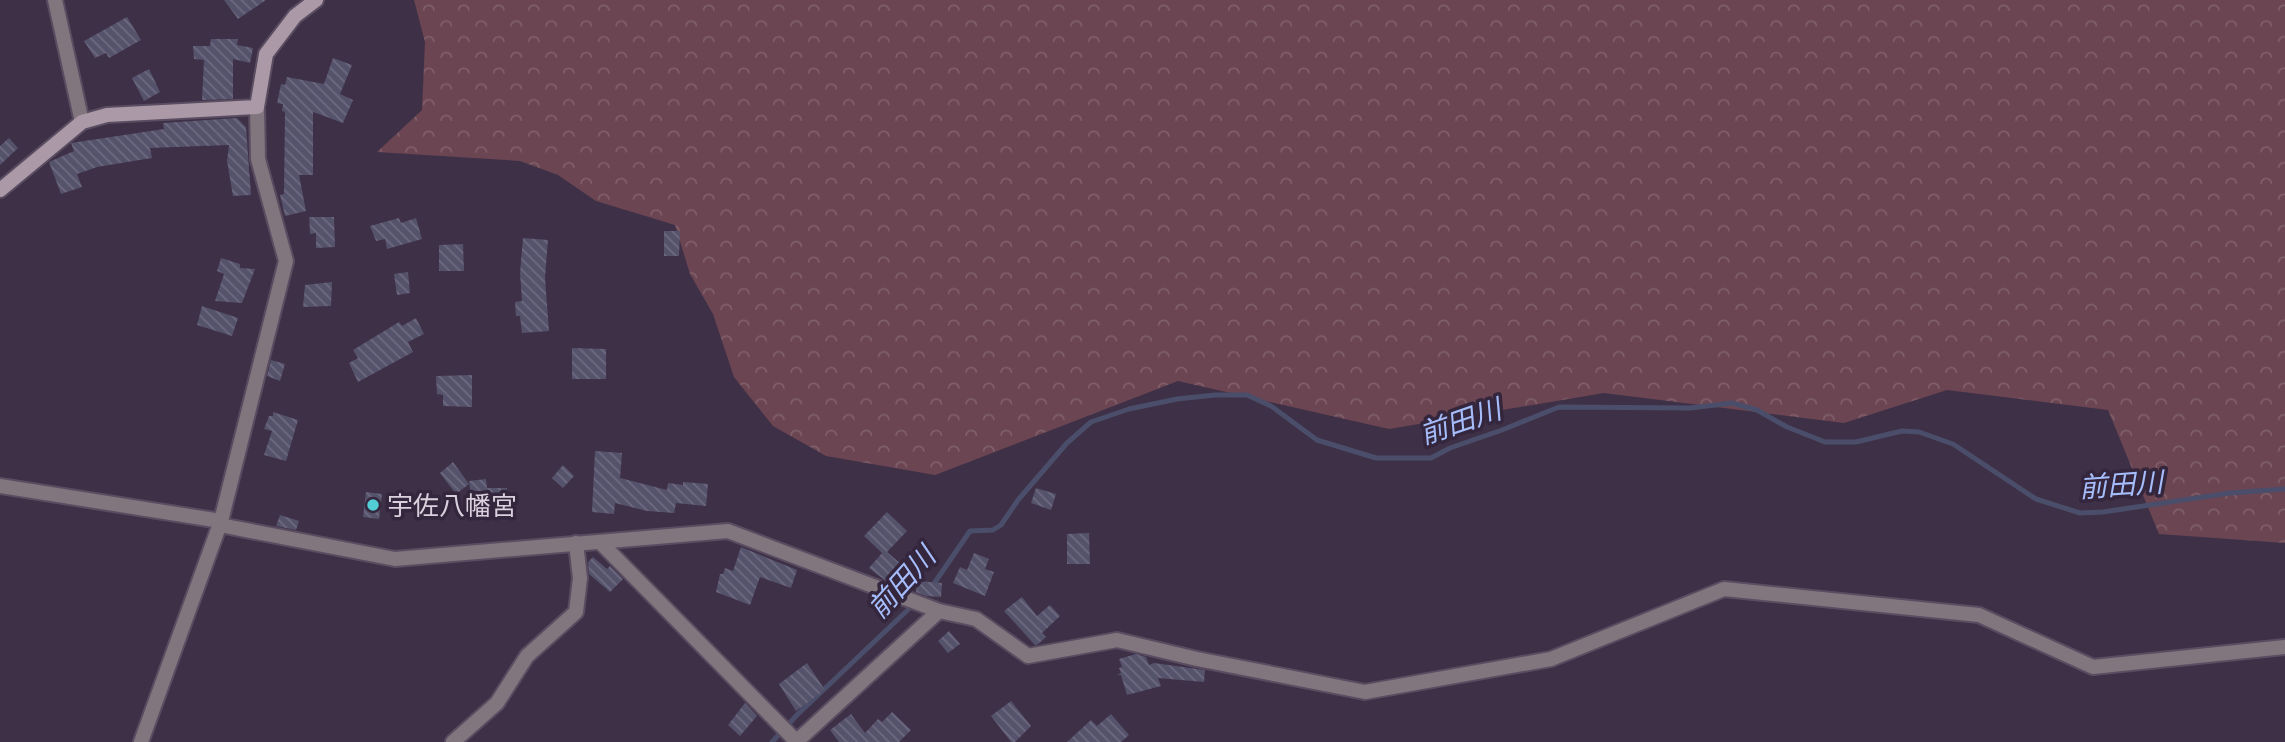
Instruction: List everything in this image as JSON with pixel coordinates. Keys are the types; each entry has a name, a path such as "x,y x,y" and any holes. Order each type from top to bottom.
{"main road":[{"path":"0,190 82,122 107,115 257,107 266,54 295,16 316,0"}],"street":[{"path":"55,0 82,122"},
{"path":"141,742 221,523 286,261 258,159 257,107"},
{"path":"0,486 221,523 395,559 728,531 939,611 976,619 1028,656 1117,640 1197,659 1365,692 1552,659 1724,589 1979,615 2093,667 2285,647"},
{"path":"600,542 797,742 939,611"},
{"path":"453,742 497,703 527,656 576,612 580,578 576,543"}],"green space":[{"path":"414,0 2285,0 2285,543 2159,534 2108,410 1947,390 1844,423 1604,393 1389,429 1178,381 935,475 826,456 773,426 734,377 713,314 690,274 675,225 596,201 558,175 520,161 377,152 422,110 425,42"}],"building":[{"path":"224,0 266,0 238,19"},
{"path":"127,17 141,40 109,58 106,53 95,58 84,41"},
{"path":"211,39 238,39 237,45 253,48 250,63 233,59 233,99 202,100 204,60 194,59 193,46 210,46"},
{"path":"333,58 352,65 340,94 353,100 343,123 313,112 313,175 299,175 306,211 285,216 280,195 284,194 285,112 282,111 283,104 277,103 281,84 285,85 287,77 324,84"},
{"path":"149,69 160,92 144,101 132,78"},
{"path":"237,118 246,127 251,195 233,196 227,161 229,145 150,148 152,158 97,167 77,174 82,187 61,194 49,162 74,151 71,143 164,129 163,123"},
{"path":"9,138 18,148 0,165 0,146"},
{"path":"309,217 334,217 335,247 316,248 316,233 310,234"},
{"path":"399,218 401,223 416,218 422,239 387,249 385,239 376,241 370,226"},
{"path":"664,231 680,231 679,256 664,256"},
{"path":"523,238 548,240 545,278 549,331 522,333 520,316 516,316 515,302 522,301 520,273"},
{"path":"463,244 464,271 439,271 439,245"},
{"path":"221,258 240,264 240,268 255,269 242,303 215,301 224,274 217,271"},
{"path":"408,272 410,293 397,295 394,274"},
{"path":"332,282 331,306 303,307 305,285"},
{"path":"202,306 238,318 232,336 197,325"},
{"path":"416,318 424,334 408,342 413,352 358,382 349,363 358,358 353,350 399,322 402,326"},
{"path":"572,348 606,349 606,379 572,379"},
{"path":"271,360 285,364 280,381 267,376"},
{"path":"472,375 472,407 443,406 443,395 437,394 436,376"},
{"path":"273,412 298,420 286,461 264,455 272,431 264,429"},
{"path":"595,451 622,453 620,478 667,490 668,483 708,484 706,506 676,503 674,513 647,511 615,503 614,514 592,512"},
{"path":"453,462 469,484 456,494 440,473"},
{"path":"563,465 574,476 563,488 552,478"},
{"path":"486,479 487,488 507,488 508,515 495,516 494,512 473,514 469,481"},
{"path":"1036,488 1056,494 1051,510 1031,503"},
{"name":"宇佐八幡宮","path":"366,492 382,494 379,519 363,517"},
{"path":"887,512 907,531 887,552 901,564 886,581 869,568 882,553 864,536"},
{"path":"280,515 299,521 296,530 276,526"},
{"path":"1089,533 1090,564 1067,564 1067,534"},
{"path":"741,547 797,570 791,588 760,577 750,605 716,592 720,574 723,574 725,568 733,571"},
{"path":"974,553 989,559 985,569 994,572 985,596 953,583 960,567 967,570"},
{"path":"593,557 607,569 610,566 623,579 610,592 589,574 588,562"},
{"path":"917,581 942,583 941,597 916,592"},
{"path":"1022,597 1037,616 1050,605 1060,616 1042,633 1046,637 1037,645 1004,611"},
{"path":"949,631 960,644 948,653 938,641"},
{"path":"1136,654 1146,657 1149,665 1154,663 1205,670 1204,682 1158,678 1161,686 1127,695 1121,675 1117,675 1121,673 1119,668 1122,667 1119,659"},
{"path":"807,663 825,690 796,711 779,684"},
{"path":"1011,701 1031,726 1015,742 1011,742 991,716"},
{"path":"745,703 757,716 740,736 728,725"},
{"path":"892,712 911,730 899,742 839,742 830,730 851,714 865,733 878,719 882,722"},
{"path":"1111,714 1129,735 1121,742 1067,742 1091,720 1097,726"}],"waterway":[{"name":"前田川","path":"931,588 970,531 993,530 1001,525 1018,500 1067,443 1091,422 1129,409 1177,399 1215,395 1247,395 1271,406 1317,440 1376,458 1431,458 1450,448 1559,407 1690,408 1732,403 1757,410 1787,427 1825,442 1856,442 1902,431 1919,432 1953,444 2036,499 2080,513 2230,493 2285,489"},
{"name":"前田川","path":"772,742 914,604"}],"place":[{"name":"宇佐八幡宮","path":"373,505"}]}
